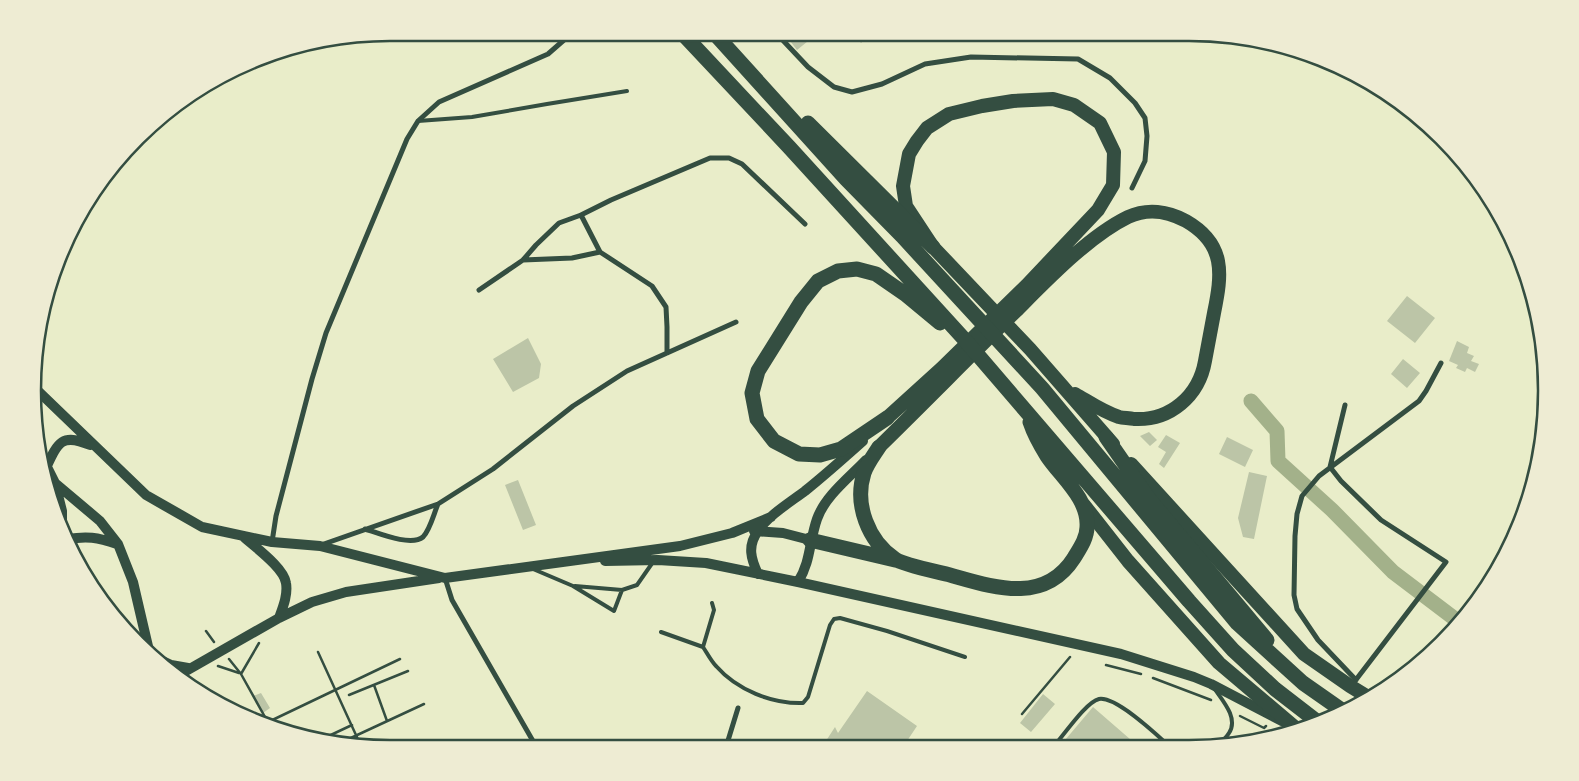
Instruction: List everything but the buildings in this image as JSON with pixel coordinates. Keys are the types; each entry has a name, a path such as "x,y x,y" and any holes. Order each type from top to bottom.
{"highway":[{"path":"690,41 965,340 1233,650 1275,689 1311,717"},
{"path":"723,41 846,179 902,236 1042,388 1237,623 1303,683 1337,707"},
{"path":"739,58 836,149 1030,349 1106,437 1304,654 1353,683 1363,693"},
{"path":"896,560 875,540 864,520 861,486 864,471 880,447 945,373 1032,288 1098,210 1113,185 1114,152 1100,123 1074,105 1053,99 990,104 949,114 927,128 909,154 903,186 906,206 933,247"},
{"path":"1032,288 1112,227 1130,217 1146,212 1161,211 1178,216 1198,228 1209,240 1216,254 1220,273 1203,373 1195,390 1182,405 1160,415 1142,419 1120,418 1098,408 1064,387"},
{"path":"945,373 887,418 840,449 820,455 799,454 774,440 757,419 752,393 758,371 801,302 818,281 838,271 856,269 876,274 905,294 946,328 965,340"},
{"path":"1026,411 1039,442 1083,504 1128,561 1219,663 1289,725"},
{"path":"1106,437 1148,499 1303,683"},
{"path":"810,540 896,560 993,587 1024,589 1050,581 1070,564 1082,545 1088,526 1083,504"}],"main road":[{"path":"41,394 146,495 202,526 272,542 320,546 445,578"},
{"path":"758,574 751,558 752,543 758,531 771,517 828,472 887,418"},
{"path":"49,462 54,450 63,441 76,439 96,447"},
{"path":"798,582 805,570 809,556 810,540 818,516 829,499 880,447"},
{"path":"53,479 60,503"},
{"path":"55,483 100,521 118,544 132,582 146,639"},
{"path":"183,672 312,602 346,592 680,546 732,533 771,517"},
{"path":"732,533 758,531 783,533 810,540"},
{"path":"74,538 86,536 101,538 118,544"},
{"path":"244,536 277,567 286,582 285,601 276,620"},
{"path":"567,562 654,560 706,563 1121,654 1211,684 1287,725"},
{"path":"175,666 188,668"}],"street":[{"path":"272,542 276,516 326,333 407,139 418,120 439,102 548,54 562,41"},
{"path":"784,41 808,67 834,87 852,92 882,84 925,64 971,57 1078,59 1110,78 1135,103 1145,118 1147,136 1145,161 1132,188"},
{"path":"479,290 524,260 558,223 581,215 710,158 728,158 742,164 805,224"},
{"path":"581,215 600,252 652,286 666,307 667,354"},
{"path":"524,260 572,258 600,252"},
{"path":"320,546 438,504 493,469 573,406 627,370 736,322"},
{"path":"1330,467 1341,481 1381,520 1446,562 1353,683 1318,640 1297,609 1294,595 1297,514 1302,496 1319,476 1330,467 1419,400 1426,392 1441,363"},
{"path":"1330,467 1345,405"},
{"path":"364,529 407,541 422,538 438,504"},
{"path":"445,578 452,600 532,740"},
{"path":"728,740 738,708"}],"lane":[{"path":"418,120 472,118 627,91"},
{"path":"573,586 622,590 637,585 654,560"},
{"path":"528,567 573,586 614,611 622,590"},
{"path":"703,647 714,610 712,603"},
{"path":"661,632 703,647 716,666 734,682 758,695 788,703 803,703 808,696 830,625 834,619 840,618 887,631 965,657"},
{"path":"1211,684 1227,708 1233,722 1230,733 1226,738"},
{"path":"1059,740 1089,705 1099,699 1107,700 1129,712 1162,740"}],"path":[{"path":"241,674 276,620"},
{"path":"318,652 356,736"},
{"path":"1022,714 1070,657"},
{"path":"274,719 400,659"},
{"path":"202,661 241,674 265,716"},
{"path":"349,695 408,671"},
{"path":"374,685 387,721"},
{"path":"353,738 424,704"},
{"path":"331,735 352,725"}],"waterway":[{"path":"1251,401 1277,431 1278,461 1332,510 1393,572 1454,618"}]}
